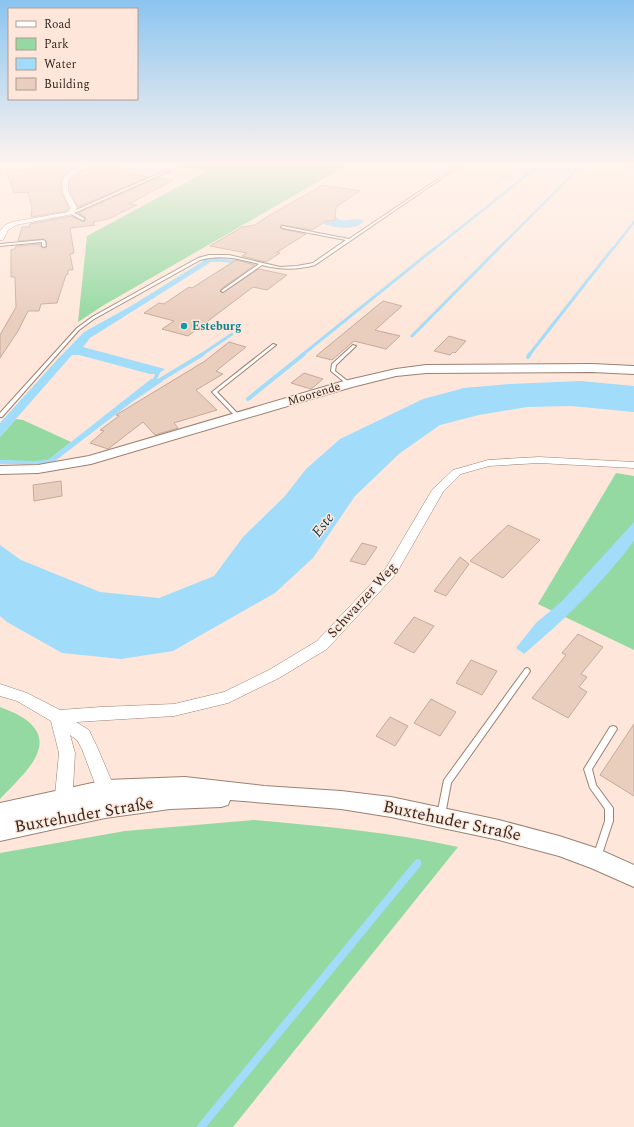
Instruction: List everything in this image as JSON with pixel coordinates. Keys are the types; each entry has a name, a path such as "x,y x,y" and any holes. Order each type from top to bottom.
{"street":[{"path":"0,238 7,226 14,223 45,218"},
{"name":"Moorende","path":"0,470 38,469 91,460 348,384 387,374 426,369 592,368 634,370"},
{"name":"Schwarzer Weg","path":"58,717 101,713 174,710 228,697 274,674 322,645 391,571 438,490 457,472 488,463 539,460 634,465"},
{"path":"0,690 22,697 58,717 83,735 90,749 105,799"},
{"path":"58,717 66,753 63,807"},
{"name":"Buxtehuder Straße","path":"0,813 63,807 105,799 170,800 264,795 341,800 441,816 500,830 559,846 596,859 634,876"},
{"name":"Buxtehuder Straße","path":"0,832 63,807"}],"lane":[{"path":"0,416 78,329 115,305 198,259 207,256 222,255 280,268 296,268 314,264 382,218"},
{"path":"282,226 349,240"},
{"path":"0,245 43,241 44,246"},
{"path":"223,291 262,264"},
{"path":"239,417 214,392 274,345"},
{"path":"348,384 333,371 333,368 334,365 354,346"},
{"path":"441,816 447,782 527,671"},
{"path":"596,859 609,821 609,808 593,786 588,769 613,729"}],"green space":[{"path":"121,218 256,218 104,305 78,322 87,236"},
{"path":"16,419 23,420 71,442 48,460 36,462 0,460 0,437"},
{"path":"616,473 634,476 634,650 538,604"},
{"path":"0,707 13,712 33,726 39,737 39,748 35,759 0,799"},
{"path":"254,820 382,833 458,847 233,1127 0,1127 0,853 125,831"}],"water":[{"path":"332,218 337,218 341,220 361,219 364,221 356,226 345,228 333,227 324,224 325,221"},
{"path":"208,258 221,258 241,262 242,265 224,262 211,262 90,338 83,347 165,369 158,374 150,374 79,355 72,355 0,437 0,423 84,332 131,306"},
{"path":"151,379 163,381 132,402 55,461 38,464 0,464 0,460 48,460"},
{"name":"Este","path":"581,381 634,386 634,412 571,406 527,407 479,415 440,425 400,453 355,496 313,558 275,593 173,651 121,659 62,653 7,622 0,616 0,545 21,560 100,592 159,598 214,576 243,537 285,496 306,469 340,439 423,399 464,388 509,384"},
{"path":"634,522 634,541 596,586 554,628 524,654 516,648 536,623 562,601"}],"building":[{"path":"63,218 74,218 84,222 86,220 85,218 111,218 93,222 95,225 70,228 74,253 70,254 73,270 68,270 68,274 66,275 57,303 41,304 39,311 28,311 18,331 0,358 0,335 16,307 15,277 11,277 11,250 15,249 16,246 40,244 43,248 47,247 44,239 18,241 22,227 29,227 30,224"},
{"path":"266,218 335,218 335,220 326,221 312,230 281,225 280,227 282,229 306,234 277,252 280,253 266,262 242,256 247,253 210,246 242,227 255,225"},
{"path":"236,260 255,265 221,289 220,291 222,293 259,269 287,275 267,290 253,287 188,336 162,329 174,321 144,313 159,303 164,304 189,287 192,288"},
{"path":"383,301 402,306 375,330 400,336 386,349 354,341 332,360 316,356"},
{"path":"449,336 466,341 455,353 453,352 450,355 434,351"},
{"path":"229,342 246,347 216,371 223,374 196,390 217,410 174,423 178,428 155,435 143,422 108,449 90,443 104,431 100,430 119,416 116,415 205,361"},
{"path":"304,373 323,379 311,389 291,383"},
{"path":"61,481 62,496 34,501 33,485"},
{"path":"508,525 540,540 503,578 470,561"},
{"path":"362,543 377,547 365,565 350,561"},
{"path":"460,557 469,564 446,596 434,591"},
{"path":"414,617 434,626 414,653 394,643"},
{"path":"578,634 603,647 581,674 587,677 579,687 587,692 568,718 532,698 566,655 562,653"},
{"path":"471,660 497,671 482,695 456,683"},
{"path":"431,699 456,712 440,736 414,723"},
{"path":"390,717 408,726 395,746 376,736"},
{"path":"634,724 634,796 600,775"}],"waterway":[{"path":"434,249 473,218"},
{"path":"499,248 529,218"},
{"path":"613,249 634,222"},
{"path":"302,355 435,248"},
{"path":"412,336 499,248"},
{"path":"529,355 613,248"},
{"path":"201,355 232,334"},
{"path":"155,383 203,354"},
{"path":"248,399 304,354"},
{"path":"153,371 158,372 153,384"},
{"path":"201,1127 417,864"}],"place":[{"name":"Esteburg","path":"184,326"}]}
